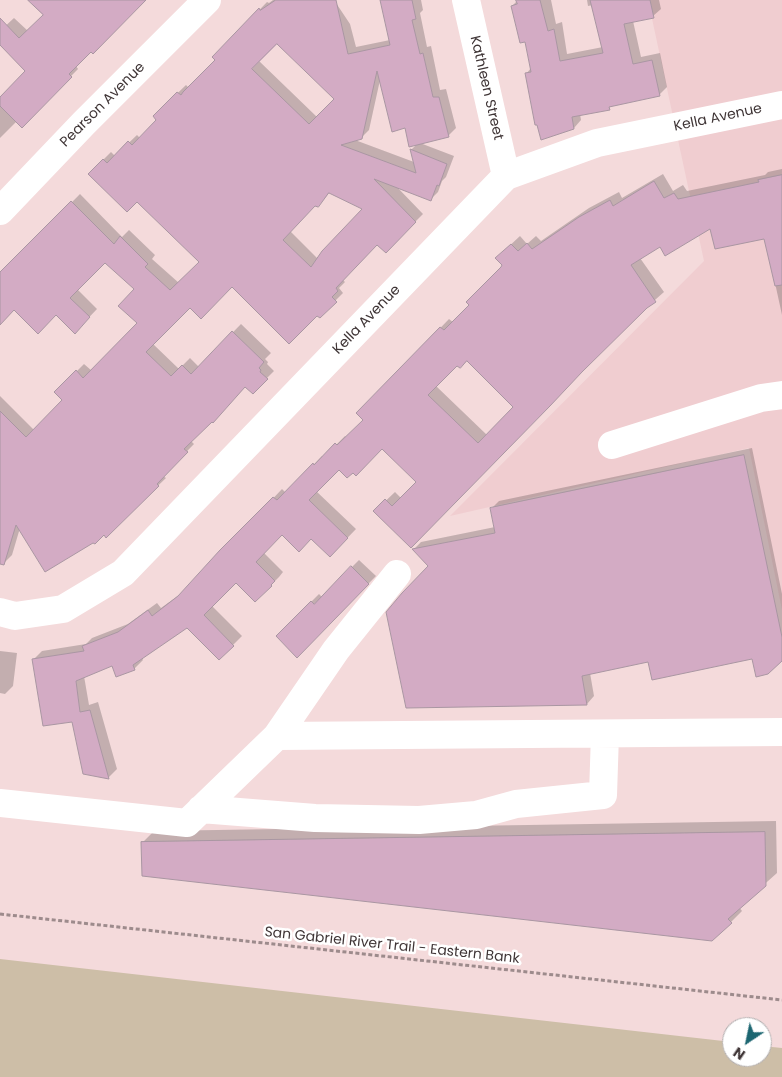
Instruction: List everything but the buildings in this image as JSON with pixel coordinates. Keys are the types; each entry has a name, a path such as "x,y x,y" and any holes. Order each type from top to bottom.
{"street":[{"name":"Pearson Avenue","path":"0,211 84,123 207,0"},
{"name":"Kathleen Street","path":"466,0 506,176"},
{"name":"Kella Avenue","path":"0,612 15,616 63,609 123,573 506,176 597,143 782,105"},
{"path":"612,444 761,398 782,395"},
{"path":"0,803 187,823 277,736 336,650 397,574"},
{"path":"277,736 782,732"},
{"path":"202,809 315,818 419,820 476,815 516,804 603,795 605,734"}],"path":[{"name":"San Gabriel River Trail - Eastern Bank","path":"0,914 782,1000"}],"shaded area":[{"path":"648,0 782,0 782,610 749,448 450,516 704,261"},
{"path":"0,959 722,1041 722,1067 772,1067 772,1047 782,1048 782,1077 0,1077"}]}
